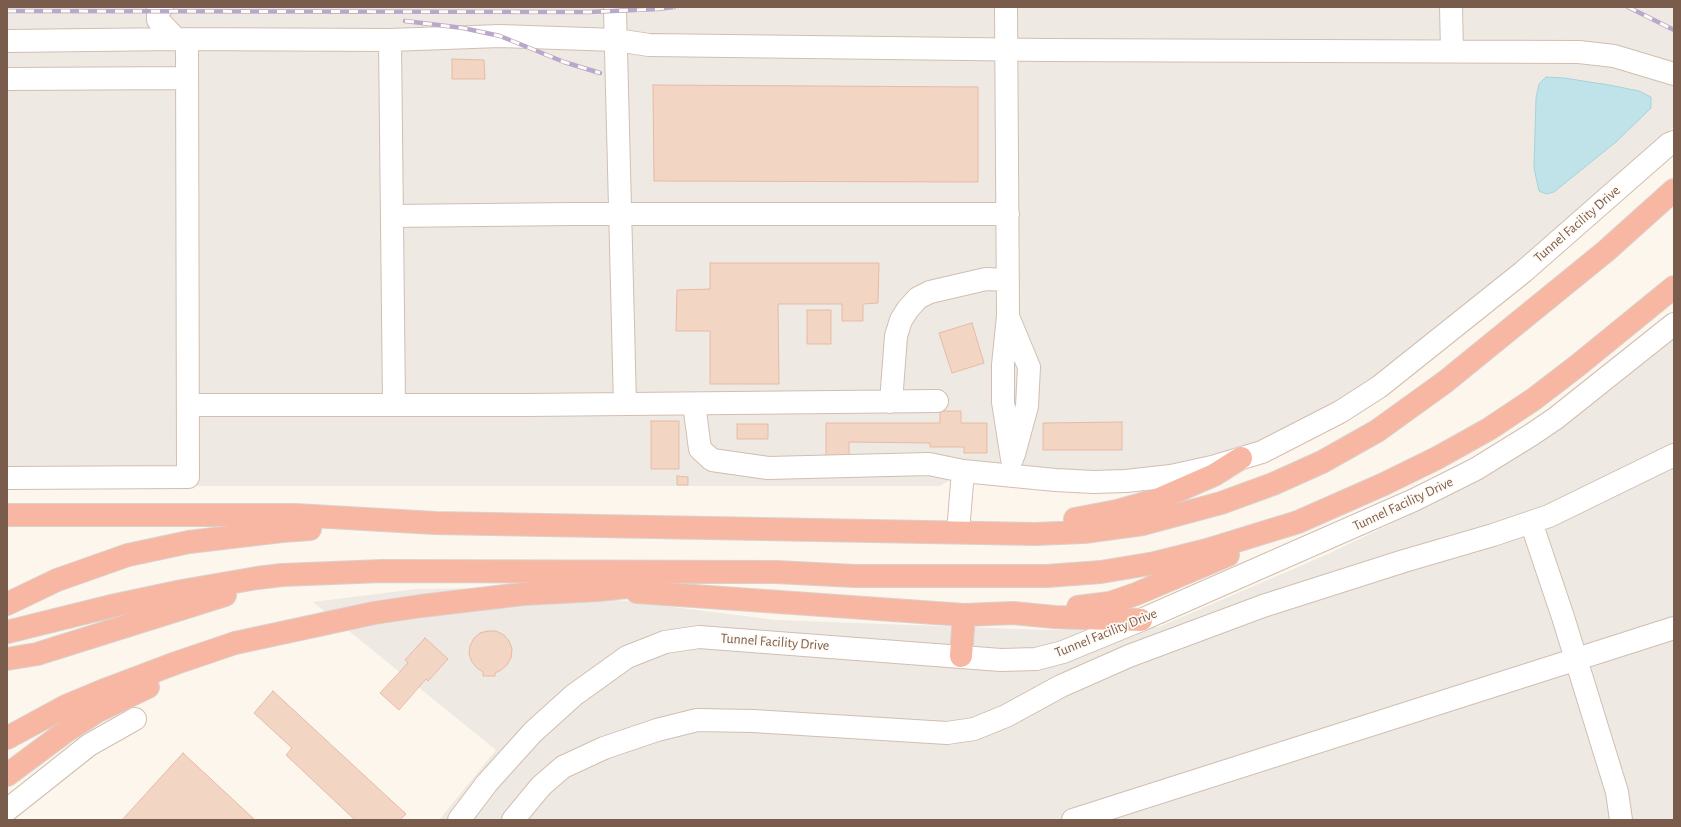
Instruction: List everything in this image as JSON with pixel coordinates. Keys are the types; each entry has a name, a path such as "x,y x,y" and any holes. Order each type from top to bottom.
{"highway":[{"path":"7,514 295,516 435,523 1060,534 1115,529 1136,525 1221,503 1273,484 1303,471 1377,431 1422,400 1606,251 1674,190"},
{"path":"598,590 964,615 1013,613 1096,605 1123,599 1185,574 1384,484 1437,458 1489,428 1553,385 1674,287"},
{"path":"958,532 983,523 1072,520 1131,508 1190,486 1214,475 1241,458"},
{"path":"7,738 66,706 136,677 235,643 374,613 524,594 598,590 658,584 855,576 1047,576 1101,572 1182,556 1298,522"},
{"path":"7,604 57,580 113,560 128,555 190,542 282,531 435,523"},
{"path":"7,632 91,611 218,584 257,578 320,573 776,572 855,576"},
{"path":"7,659 37,654 223,596 320,573"},
{"path":"1013,613 1054,617 1141,620"},
{"path":"961,656 964,615"},
{"path":"7,775 98,711 135,692 207,662 306,628"}],"street":[{"path":"7,478 188,477 187,78 181,39 158,20 158,11 162,7"},
{"path":"616,7 625,404"},
{"path":"1006,7 1008,49 1008,316 1018,364 1017,415 1012,467"},
{"path":"1451,7 1452,51"},
{"path":"7,41 181,39 390,40 500,36 616,40 649,45 1008,49 1579,52 1614,56 1674,74"},
{"path":"390,40 394,405"},
{"path":"7,79 187,78"},
{"name":"Tunnel Facility Drive","path":"694,404 700,449 712,460 768,468 929,464 963,471 1012,467 1055,480 1126,481 1171,476 1212,467 1262,452 1340,412 1380,387 1523,272 1669,144 1674,142"},
{"path":"392,216 620,214 1008,214"},
{"path":"891,402 896,336 901,320 908,308 918,298 930,292 986,279 1008,280"},
{"name":"Tunnel Facility Drive","path":"458,820 487,783 533,732 574,695 627,657 665,642 699,637 1015,660 1048,656 1081,645 1141,620 1414,500 1476,469 1556,418 1673,325"},
{"path":"188,405 694,404 937,401"},
{"path":"513,820 541,786 563,767 604,748 657,730 697,720 752,721 947,732 974,729 1006,716 1061,686 1108,665 1263,606 1404,561 1493,535 1549,516 1674,455"},
{"path":"958,532 963,471"},
{"path":"1531,522 1617,792 1621,820"},
{"path":"1073,820 1674,628"},
{"path":"7,810 89,745 135,719"}],"shaded area":[{"path":"7,7 1674,7 1674,127 1549,237 1390,367 1333,404 1285,429 1246,446 1188,463 1111,473 974,465 940,486 7,486"},
{"path":"1674,335 1674,820 439,820 496,750 313,602 416,589 530,589 776,620 1046,630 1159,627 1328,554 1434,503 1530,448"}],"water":[{"path":"1546,77 1564,78 1639,91 1651,97 1651,108 1617,141 1554,192 1546,194 1539,191 1534,168 1536,98 1539,84"}],"building":[{"path":"452,59 484,60 485,79 452,79"},
{"path":"653,85 978,87 978,182 654,181"},
{"path":"710,263 879,263 878,303 863,304 863,321 842,321 842,304 778,304 779,384 710,384 710,331 676,331 677,290 710,289"},
{"path":"807,310 831,310 831,344 807,344"},
{"path":"972,323 984,363 952,373 939,333"},
{"path":"940,411 961,411 961,423 987,423 987,453 964,453 964,447 930,447 930,443 849,442 849,456 826,456 826,423 940,423"},
{"path":"651,421 679,421 679,469 651,469"},
{"path":"1122,422 1122,450 1043,450 1043,423"},
{"path":"737,424 768,424 768,439 737,439"},
{"path":"677,476 688,477 688,485 677,485"},
{"path":"496,631 504,635 509,641 512,649 511,658 507,665 495,673 495,676 483,676 483,672 472,662 469,654 470,646 474,638 480,633"},
{"path":"425,638 448,659 428,681 426,679 399,710 380,693 408,663 405,660"},
{"path":"273,691 406,814 400,820 355,820 286,755 292,748 254,713"},
{"path":"183,753 255,820 122,820"}],"railway":[{"path":"7,11 589,12 674,7"},
{"path":"1628,7 1674,30"},
{"path":"405,21 463,28 500,36 564,62 600,73"}]}
